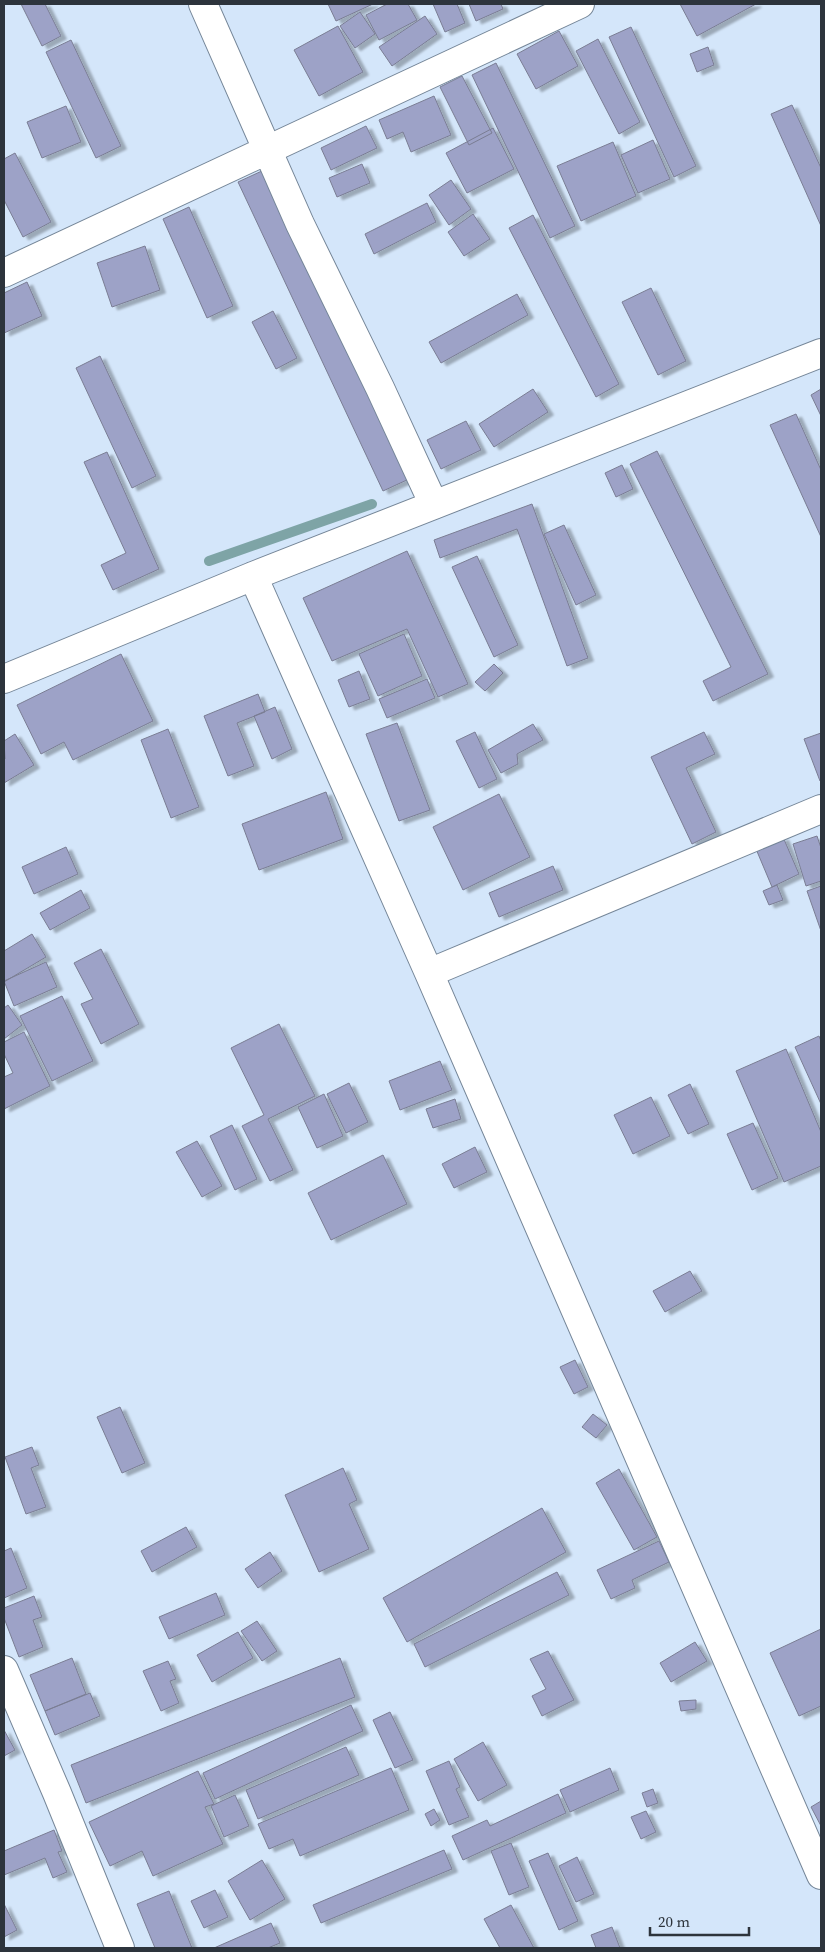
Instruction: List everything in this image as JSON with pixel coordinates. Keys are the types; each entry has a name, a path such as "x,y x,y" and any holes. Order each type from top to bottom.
{"street":[{"path":"203,4 300,224 380,388 434,505"},
{"path":"4,273 580,4"},
{"path":"4,679 253,576 821,354"},
{"path":"253,576 429,973 821,1875"},
{"path":"429,973 821,808"},
{"path":"4,1670 57,1793 120,1948"}],"building":[{"path":"21,4 45,4 61,36 42,46"},
{"path":"328,4 373,4 336,21"},
{"path":"387,4 408,4 417,20 379,40 366,15"},
{"path":"433,4 457,4 465,23 445,32"},
{"path":"469,4 501,4 503,9 476,21"},
{"path":"680,4 756,4 697,36"},
{"path":"360,12 375,34 355,48 340,26"},
{"path":"425,16 437,34 392,66 379,47"},
{"path":"338,26 363,72 319,96 294,50"},
{"path":"631,27 696,166 674,177 609,37"},
{"path":"559,31 578,66 536,89 517,54"},
{"path":"598,39 640,122 619,134 576,51"},
{"path":"71,40 121,146 96,158 46,52"},
{"path":"708,47 714,65 697,72 690,54"},
{"path":"496,63 575,226 550,238 472,75"},
{"path":"462,76 492,133 469,145 440,87"},
{"path":"434,96 451,135 411,152 403,132 387,139 379,120"},
{"path":"792,105 821,168 821,226 771,114"},
{"path":"66,106 81,142 42,158 27,122"},
{"path":"366,126 377,148 331,170 321,148"},
{"path":"493,128 514,169 467,193 446,153"},
{"path":"653,140 670,179 638,193 621,155"},
{"path":"613,142 636,196 581,221 557,166"},
{"path":"15,153 51,222 23,237 4,200 4,159"},
{"path":"362,164 370,183 337,197 329,178"},
{"path":"264,170 409,479 383,491 238,182"},
{"path":"451,180 471,209 449,225 429,195"},
{"path":"427,203 436,222 374,254 365,234"},
{"path":"189,207 233,306 207,318 163,219"},
{"path":"473,214 490,239 464,256 448,232"},
{"path":"533,215 619,384 596,397 509,228"},
{"path":"145,246 160,290 112,307 97,263"},
{"path":"27,282 42,316 4,333 4,293"},
{"path":"651,288 686,361 658,375 622,302"},
{"path":"517,294 528,315 441,363 429,342"},
{"path":"273,311 297,358 276,369 252,322"},
{"path":"100,356 156,476 132,488 76,368"},
{"path":"533,389 548,412 494,447 479,424"},
{"path":"821,389 821,416 811,395"},
{"path":"796,414 821,470 821,537 770,425"},
{"path":"466,421 481,450 441,469 427,440"},
{"path":"657,451 768,674 713,701 703,681 731,667 630,464"},
{"path":"107,452 159,569 113,590 101,565 126,553 84,462"},
{"path":"622,465 633,489 616,497 605,473"},
{"path":"532,504 588,658 567,666 517,529 440,558 434,540"},
{"path":"564,525 596,595 576,605 544,534"},
{"path":"407,551 468,684 438,697 407,629 332,661 303,598"},
{"path":"477,556 518,645 494,657 452,567"},
{"path":"404,634 422,676 378,696 359,654"},
{"path":"121,654 153,721 73,760 64,742 41,754 17,705"},
{"path":"494,664 503,673 485,691 475,682"},
{"path":"359,671 370,699 349,707 338,680"},
{"path":"427,679 435,698 387,718 379,699"},
{"path":"258,694 265,712 237,723 254,766 228,776 204,716"},
{"path":"275,707 292,749 272,759 254,716"},
{"path":"397,723 430,810 399,821 366,734"},
{"path":"533,724 543,740 517,754 518,764 501,773 488,750"},
{"path":"168,729 199,807 171,818 141,740"},
{"path":"475,732 497,779 479,788 456,741"},
{"path":"704,732 715,754 686,768 716,832 692,844 651,757"},
{"path":"821,733 821,780 820,781 804,739"},
{"path":"15,734 34,765 4,783 4,741"},
{"path":"326,792 343,839 259,870 242,824"},
{"path":"499,794 530,857 463,890 433,827"},
{"path":"817,836 821,848 821,881 806,886 793,844"},
{"path":"783,837 799,874 772,887 756,849"},
{"path":"66,847 78,874 34,894 22,867"},
{"path":"553,866 563,890 499,917 489,893"},
{"path":"777,885 783,900 769,905 763,891"},
{"path":"821,886 821,931 807,891"},
{"path":"81,890 90,908 50,930 40,913"},
{"path":"32,934 46,957 4,982 4,951"},
{"path":"101,949 139,1024 101,1044 81,1004 93,999 74,963"},
{"path":"46,962 57,987 14,1006 4,981"},
{"path":"62,996 93,1061 52,1081 20,1016"},
{"path":"8,1005 22,1025 4,1039 4,1008"},
{"path":"279,1024 315,1096 268,1119 293,1170 270,1181 242,1126 264,1115 231,1048"},
{"path":"24,1032 50,1086 4,1109 4,1077 13,1073 4,1054 4,1042"},
{"path":"819,1036 821,1041 821,1104 795,1047"},
{"path":"786,1049 821,1132 821,1166 784,1182 736,1071"},
{"path":"440,1061 452,1090 400,1110 389,1081"},
{"path":"349,1083 368,1122 346,1133 327,1094"},
{"path":"690,1084 709,1124 688,1134 668,1095"},
{"path":"324,1094 343,1136 317,1148 298,1107"},
{"path":"651,1097 670,1136 633,1154 614,1115"},
{"path":"455,1099 461,1119 433,1128 426,1109"},
{"path":"753,1123 778,1178 752,1190 727,1134"},
{"path":"232,1125 257,1179 235,1190 210,1136"},
{"path":"197,1141 222,1186 202,1197 176,1152"},
{"path":"475,1147 487,1172 454,1188 442,1164"},
{"path":"383,1155 407,1204 331,1240 308,1193"},
{"path":"690,1271 702,1291 665,1312 653,1291"},
{"path":"575,1360 588,1387 574,1394 560,1367"},
{"path":"120,1407 145,1463 122,1473 97,1417"},
{"path":"593,1414 607,1425 596,1438 582,1427"},
{"path":"32,1447 39,1465 31,1468 46,1507 26,1514 5,1457"},
{"path":"343,1468 357,1500 349,1504 369,1549 319,1572 285,1495"},
{"path":"619,1469 657,1537 634,1550 596,1483"},
{"path":"542,1508 566,1552 407,1642 383,1598"},
{"path":"186,1527 197,1547 152,1572 141,1551"},
{"path":"659,1541 669,1562 632,1580 635,1588 611,1599 597,1570"},
{"path":"11,1548 27,1588 4,1598 4,1551"},
{"path":"270,1552 282,1571 258,1588 245,1569"},
{"path":"557,1572 569,1595 425,1667 414,1644"},
{"path":"216,1593 225,1615 169,1639 159,1617"},
{"path":"34,1596 42,1617 33,1620 43,1647 19,1657 4,1618 4,1608"},
{"path":"257,1621 277,1651 262,1661 241,1631"},
{"path":"821,1629 821,1706 799,1716 770,1653"},
{"path":"238,1632 253,1658 212,1682 197,1655"},
{"path":"695,1642 707,1661 671,1682 660,1663"},
{"path":"548,1651 574,1700 542,1716 532,1696 546,1689 530,1659"},
{"path":"72,1658 86,1694 45,1711 30,1675"},
{"path":"340,1658 355,1697 86,1803 71,1765"},
{"path":"168,1661 176,1679 170,1681 179,1703 161,1711 143,1671"},
{"path":"90,1693 100,1716 55,1735 45,1711"},
{"path":"696,1700 696,1709 681,1711 679,1701"},
{"path":"351,1705 363,1731 215,1799 203,1773"},
{"path":"390,1712 413,1760 395,1768 373,1720"},
{"path":"4,1730 15,1750 4,1756"},
{"path":"483,1742 507,1785 478,1801 454,1759"},
{"path":"346,1747 359,1775 258,1819 246,1790"},
{"path":"449,1761 460,1787 456,1789 469,1817 449,1825 426,1771"},
{"path":"391,1768 409,1810 300,1856 293,1839 269,1849 258,1824"},
{"path":"610,1768 619,1790 570,1812 560,1790"},
{"path":"198,1771 214,1804 205,1807 223,1844 153,1876 142,1851 110,1866 89,1822"},
{"path":"653,1789 658,1803 647,1807 642,1793"},
{"path":"558,1794 566,1813 463,1860 452,1836 487,1820 490,1826"},
{"path":"235,1795 249,1826 224,1837 211,1806"},
{"path":"821,1801 821,1826 811,1807"},
{"path":"434,1809 440,1820 431,1826 425,1814"},
{"path":"646,1811 656,1832 641,1839 631,1817"},
{"path":"54,1830 62,1851 58,1852 67,1872 53,1878 45,1858 4,1875 4,1851"},
{"path":"511,1843 529,1887 509,1895 491,1851"},
{"path":"444,1850 452,1869 321,1923 313,1905"},
{"path":"548,1853 578,1921 559,1930 529,1861"},
{"path":"577,1857 594,1894 576,1902 559,1866"},
{"path":"262,1860 285,1899 250,1920 228,1881"},
{"path":"215,1890 228,1917 204,1928 191,1901"},
{"path":"169,1891 192,1948 155,1948 137,1904"},
{"path":"4,1904 17,1930 4,1937"},
{"path":"511,1905 534,1948 500,1948 484,1919"},
{"path":"271,1923 280,1943 268,1948 214,1948"},
{"path":"612,1927 620,1948 596,1948 591,1935"}],"waterway":[{"path":"209,561 372,504"}]}
